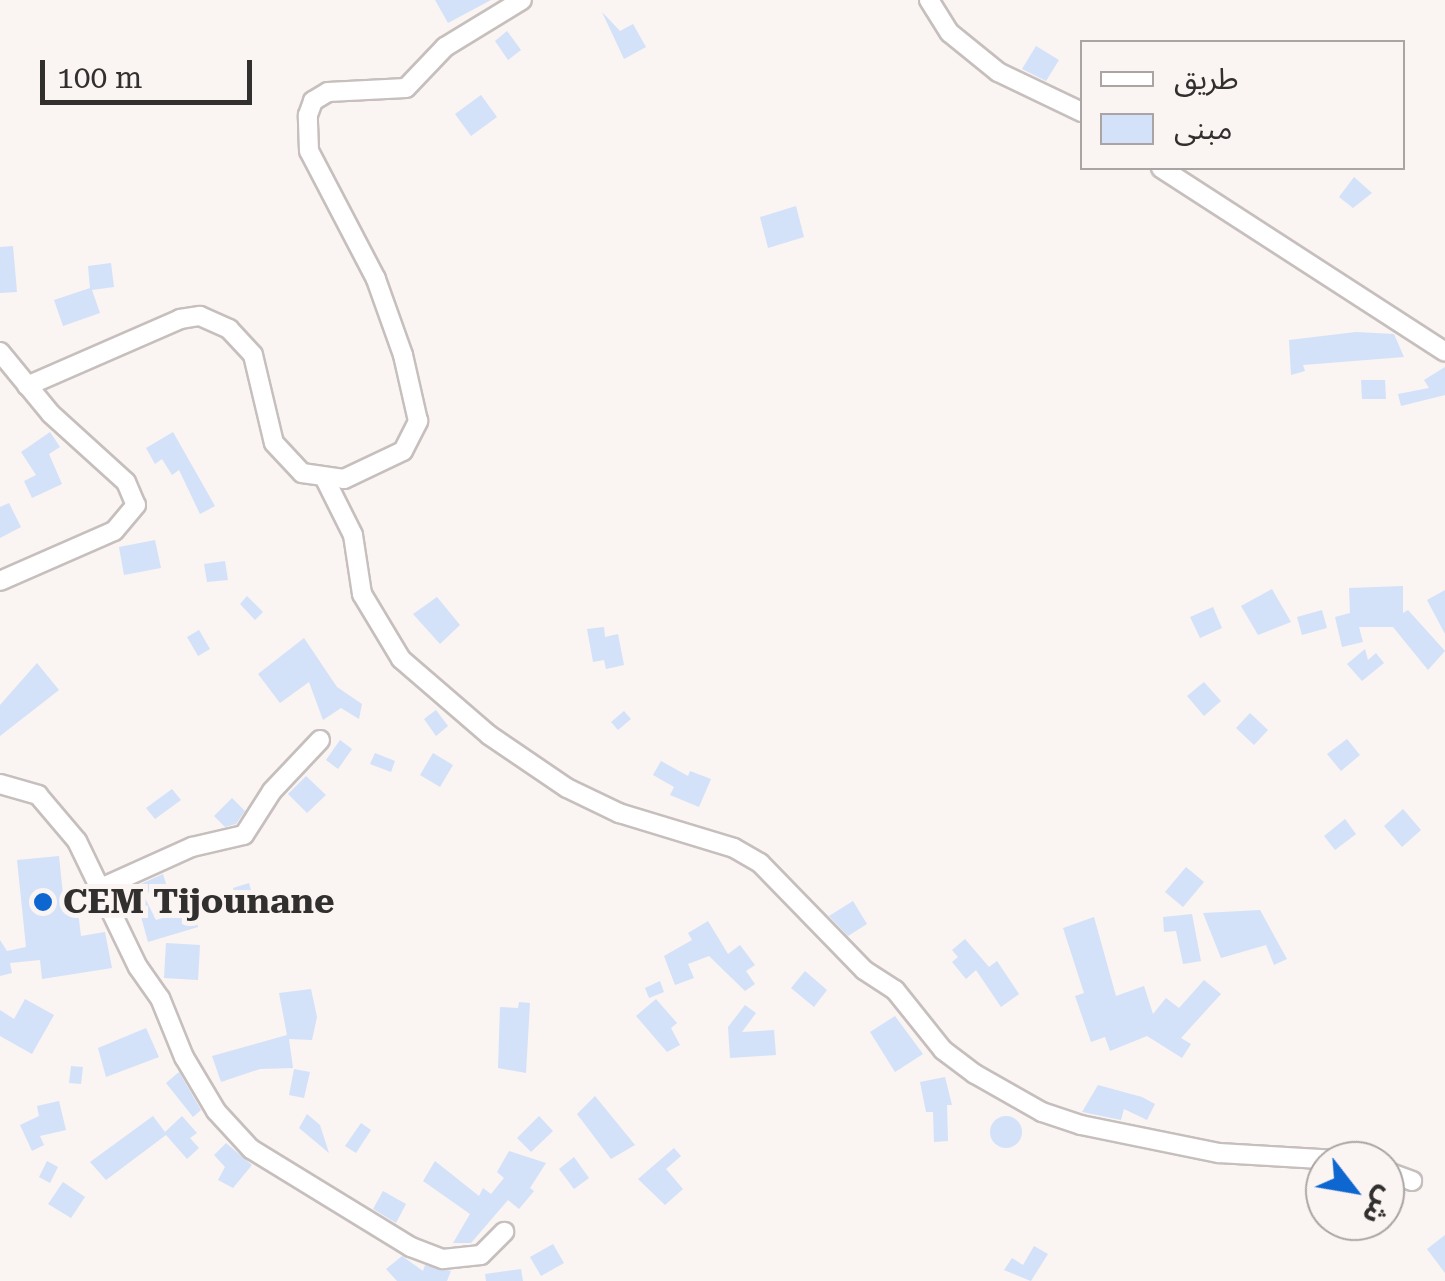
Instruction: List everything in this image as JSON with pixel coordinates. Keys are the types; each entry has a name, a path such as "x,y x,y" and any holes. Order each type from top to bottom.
{"street":[{"path":"27,386 180,318 214,319 253,355 274,443 286,462 324,477 344,479 382,463 413,442 418,422 376,279 309,151 306,132 314,101 328,92 406,88 445,47 522,0"},
{"path":"929,0 950,33 998,72 1080,111"},
{"path":"1164,170 1445,352"},
{"path":"0,352 27,386 116,472 136,504 114,532 0,582"},
{"path":"324,477 353,535 362,594 378,630 402,660 488,735 567,788 619,812 734,848 760,863 864,970 895,990 943,1050 975,1074 1042,1112 1081,1124 1218,1153 1305,1158"},
{"path":"101,888 192,848 234,842 320,740"},
{"path":"0,784 38,794 77,841 160,998 184,1058 238,1136 411,1247 453,1261 502,1254"},
{"path":"1405,1179 1412,1181"},
{"path":"481,1255 504,1232"}],"building":[{"path":"435,0 491,0 448,23"},
{"path":"602,12 620,31 633,24 646,47 624,59"},
{"path":"507,31 521,50 508,60 495,41"},
{"path":"1036,46 1059,60 1046,81 1022,69"},
{"path":"481,95 497,117 471,136 455,114"},
{"path":"1354,177 1372,193 1353,208 1339,197"},
{"path":"796,206 804,237 768,248 760,217"},
{"path":"13,246 17,292 0,293 0,247"},
{"path":"111,263 114,287 92,290 100,313 63,326 54,300 90,288 88,266"},
{"path":"1356,332 1394,334 1404,357 1303,365 1305,371 1291,375 1289,340"},
{"path":"1445,367 1445,395 1401,406 1398,394 1429,388 1424,380"},
{"path":"1361,380 1385,380 1386,399 1362,399"},
{"path":"50,432 60,447 49,454 62,484 32,498 24,481 36,475 21,452"},
{"path":"173,432 215,506 200,514 179,470 172,475 162,459 155,464 146,448"},
{"path":"9,503 21,527 0,538 0,507"},
{"path":"155,540 161,568 124,575 119,547"},
{"path":"225,561 228,580 207,582 204,564"},
{"path":"1403,586 1403,613 1408,610 1445,651 1428,670 1393,627 1359,627 1363,642 1342,647 1335,617 1350,613 1349,588"},
{"path":"1272,589 1291,622 1258,635 1241,606"},
{"path":"1445,590 1445,634 1427,600"},
{"path":"247,596 263,612 255,620 240,604"},
{"path":"437,597 460,625 440,644 413,614"},
{"path":"1213,607 1222,628 1200,638 1190,617"},
{"path":"1322,610 1327,628 1302,635 1297,617"},
{"path":"604,627 605,637 618,634 624,665 606,669 604,660 593,662 587,629"},
{"path":"199,630 210,649 198,656 187,637"},
{"path":"304,638 337,687 362,704 359,719 341,708 323,720 309,682 280,703 258,674"},
{"path":"1365,649 1368,660 1376,653 1384,663 1362,681 1347,664"},
{"path":"37,663 59,690 0,736 0,705"},
{"path":"1204,682 1221,701 1204,716 1187,696"},
{"path":"436,710 448,726 436,736 424,719"},
{"path":"624,711 631,719 618,730 611,722"},
{"path":"1250,713 1268,730 1254,745 1236,728"},
{"path":"1347,739 1360,755 1341,771 1327,754"},
{"path":"340,740 352,749 338,769 326,760"},
{"path":"375,753 395,761 391,772 370,764"},
{"path":"433,753 453,765 440,787 420,775"},
{"path":"661,761 688,776 690,771 711,779 699,807 670,795 674,787 653,775"},
{"path":"306,776 326,795 307,813 288,794"},
{"path":"172,789 181,800 155,819 146,808"},
{"path":"232,798 245,811 236,824 225,827 214,816"},
{"path":"1403,809 1421,830 1402,847 1384,826"},
{"path":"1345,819 1356,834 1335,850 1324,836"},
{"name":"CEM Tijounane","path":"59,856 65,914 78,912 81,936 105,932 112,968 42,979 40,960 10,963 12,973 0,976 0,940 7,951 26,947 17,860"},
{"path":"1186,867 1204,882 1183,907 1165,892"},
{"path":"163,874 167,887 143,894 156,920 193,909 198,927 148,942 140,913 135,916 123,892"},
{"path":"249,883 254,901 238,906 233,888"},
{"path":"853,901 867,924 848,936 829,916"},
{"path":"1260,910 1287,959 1274,965 1266,945 1221,958 1203,913"},
{"path":"1192,914 1201,961 1183,964 1176,931 1164,932 1163,917"},
{"path":"1094,917 1116,996 1144,986 1153,1014 1166,998 1179,1008 1204,980 1221,994 1181,1038 1191,1044 1182,1058 1147,1036 1110,1051 1105,1037 1091,1042 1075,996 1084,993 1063,928"},
{"path":"708,921 728,954 740,945 755,965 746,971 755,984 745,991 709,956 688,964 694,978 675,985 664,956 692,940 688,933"},
{"path":"965,939 989,967 997,961 1019,994 1001,1007 976,970 966,979 952,962 958,957 952,950"},
{"path":"166,943 200,945 198,980 164,978"},
{"path":"805,971 827,990 814,1007 791,988"},
{"path":"660,981 664,992 649,998 645,988"},
{"path":"311,989 317,1017 312,1040 289,1039 293,1068 260,1069 221,1082 212,1056 287,1035 279,993"},
{"path":"25,999 54,1015 32,1054 0,1036 0,1010 14,1019"},
{"path":"656,999 677,1023 671,1028 680,1045 667,1052 636,1016"},
{"path":"519,1002 530,1003 526,1073 498,1068 500,1007 518,1008"},
{"path":"745,1005 756,1013 742,1032 774,1030 776,1055 730,1058 728,1027"},
{"path":"895,1016 923,1054 895,1072 870,1032"},
{"path":"146,1028 159,1057 106,1077 98,1048"},
{"path":"71,1066 83,1067 81,1084 69,1083"},
{"path":"294,1069 310,1072 304,1098 289,1095"},
{"path":"179,1072 201,1110 193,1117 166,1083"},
{"path":"945,1077 952,1105 947,1105 948,1141 934,1142 933,1112 926,1112 920,1082"},
{"path":"1098,1085 1155,1104 1147,1120 1124,1109 1121,1120 1082,1112"},
{"path":"595,1096 635,1145 611,1159 577,1114"},
{"path":"59,1101 66,1130 40,1136 44,1145 32,1151 20,1125 39,1116 37,1106"},
{"path":"307,1114 320,1125 329,1153 299,1128"},
{"path":"153,1116 165,1132 182,1116 197,1133 190,1138 199,1148 187,1159 166,1135 106,1180 90,1162"},
{"path":"539,1116 553,1131 531,1152 517,1138"},
{"path":"1006,1116 1017,1121 1022,1132 1017,1143 1006,1148 995,1143 990,1132 995,1121"},
{"path":"361,1123 371,1130 356,1153 345,1146"},
{"path":"226,1143 252,1165 233,1188 218,1180 225,1167 214,1155"},
{"path":"674,1148 681,1156 666,1169 683,1189 665,1205 638,1179"},
{"path":"509,1151 546,1163 530,1188 534,1191 519,1209 508,1200 471,1243 453,1243 470,1214 423,1181 435,1161 479,1196 483,1188 491,1194 504,1178 497,1172"},
{"path":"574,1157 589,1178 574,1189 559,1169"},
{"path":"47,1161 58,1167 50,1183 39,1177"},
{"path":"63,1182 85,1197 71,1218 48,1204"},
{"path":"383,1191 406,1204 396,1223 373,1209"},
{"path":"1445,1235 1445,1273 1427,1249"},
{"path":"553,1244 564,1263 541,1276 530,1257"},
{"path":"1034,1246 1048,1254 1031,1281 1004,1270 1012,1258 1023,1265"},
{"path":"402,1256 423,1271 425,1265 451,1271 447,1281 397,1281 386,1269"},
{"path":"521,1269 523,1281 486,1281 485,1274"}],"place":[{"name":"CEM Tijounane","path":"43,902"}]}
